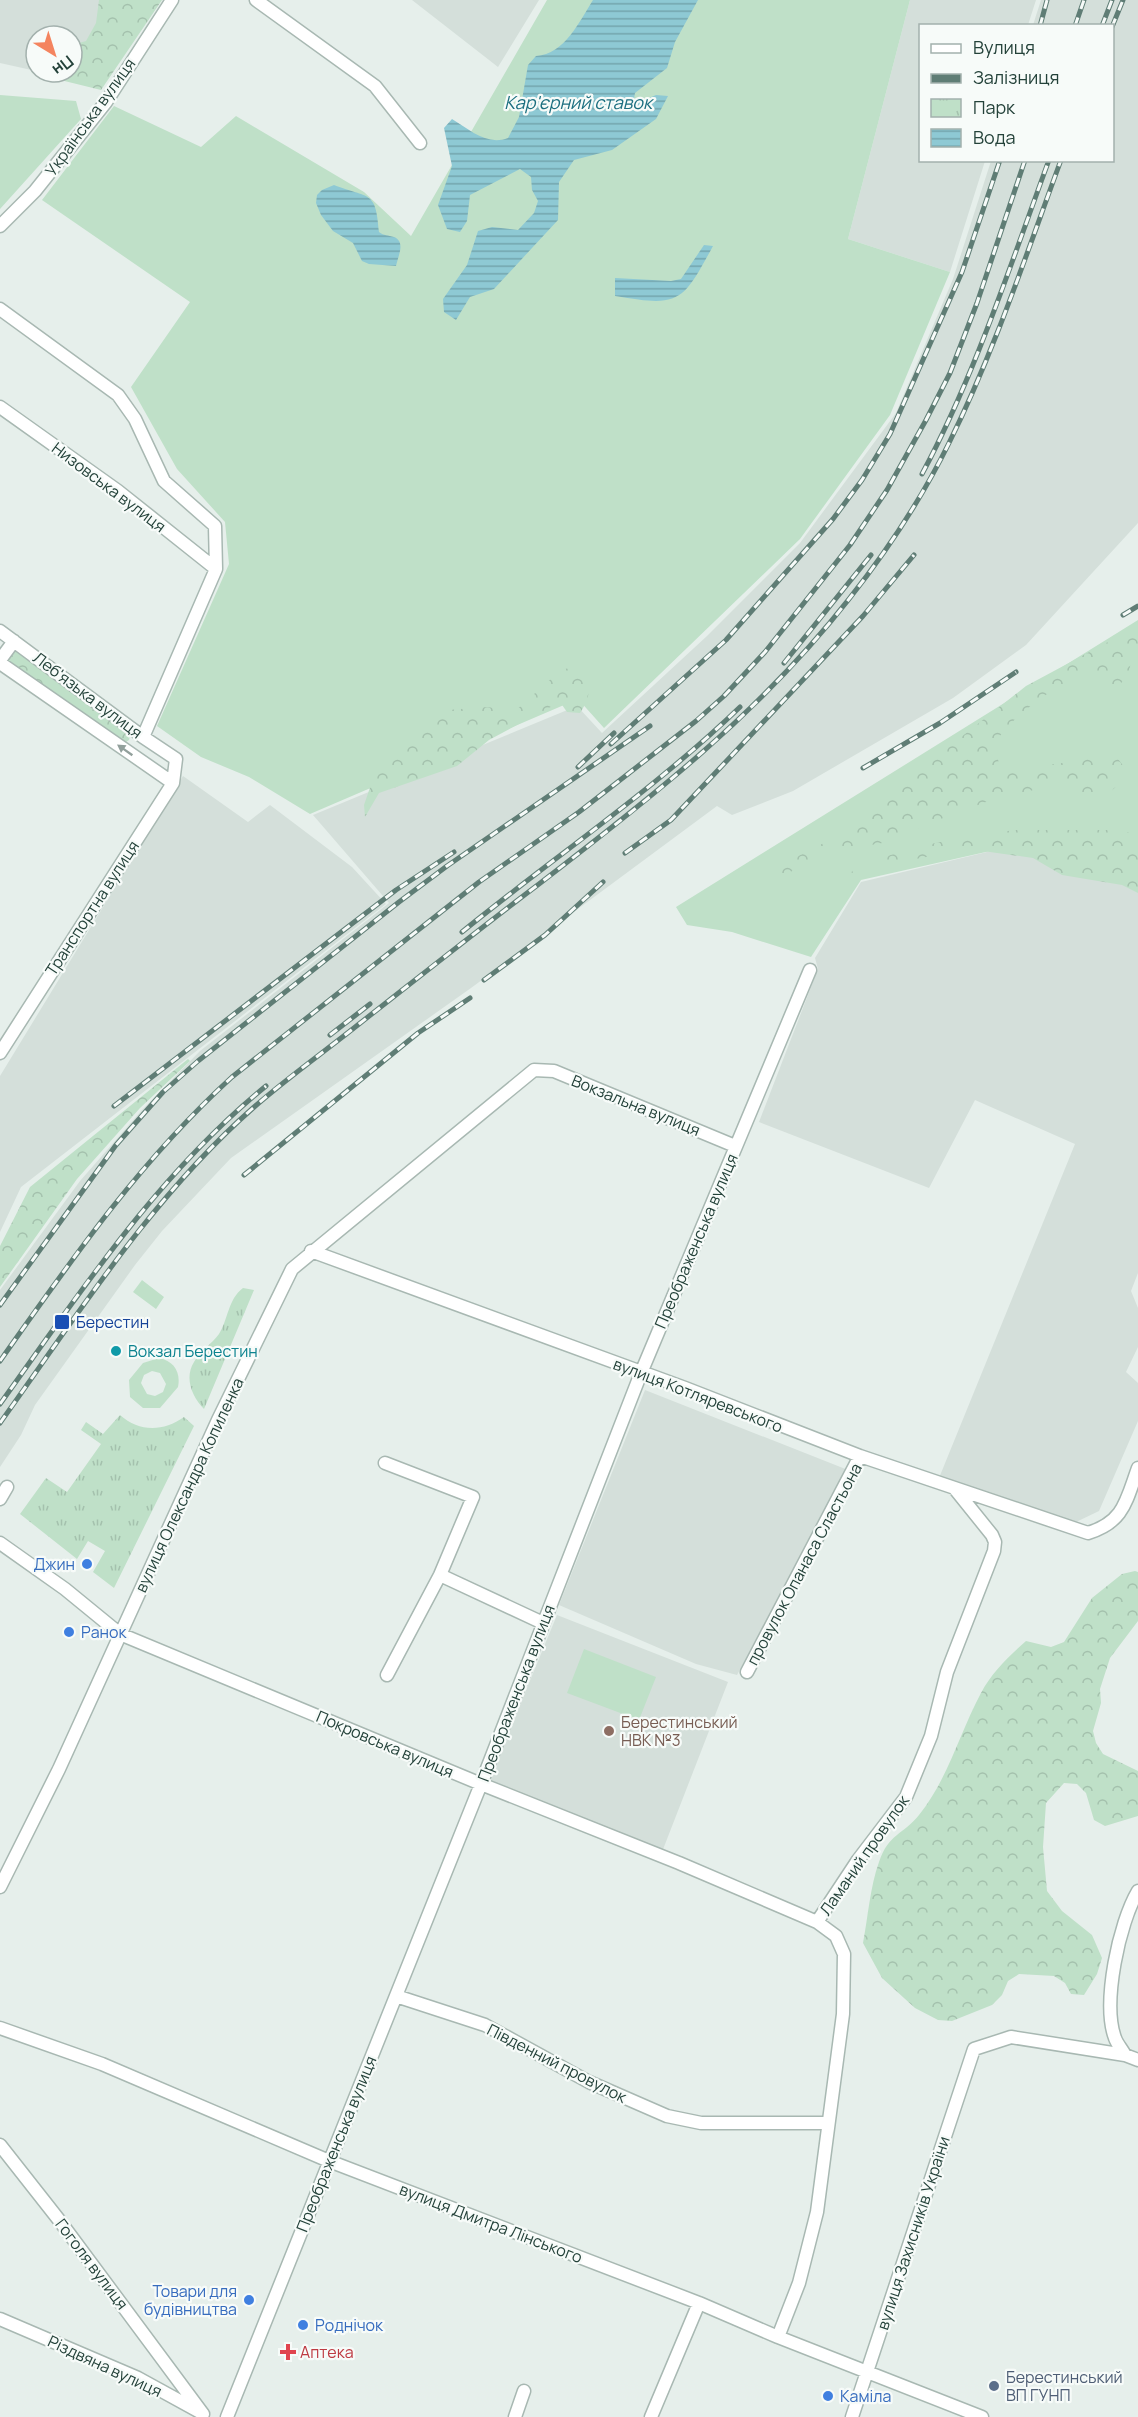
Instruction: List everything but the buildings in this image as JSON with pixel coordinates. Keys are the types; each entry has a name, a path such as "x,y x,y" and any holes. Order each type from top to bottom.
{"street":[{"name":"Українська вулиця","path":"0,226 35,190 106,102 172,0"},
{"path":"256,0 375,86 420,143"},
{"path":"0,309 118,395 135,419 164,481 215,526 216,569 143,736"},
{"name":"Низовська вулиця","path":"0,407 118,491 216,569"},
{"name":"Леб'язька вулиця","path":"0,631 177,759"},
{"path":"0,662 14,641"},
{"name":"Леб'язька вулиця","path":"0,662 173,783"},
{"name":"Транспортна вулиця","path":"0,1053 173,783 177,759"},
{"name":"Преображенська вулиця","path":"227,2417 481,1784 641,1373 810,970"},
{"name":"Вокзальна вулиця","path":"534,1070 554,1071 735,1146"},
{"name":"вулиця Олександра Копиленка","path":"0,1887 59,1770 218,1420 291,1269 534,1070"},
{"name":"вулиця Котляревського","path":"311,1251 861,1456 1088,1533 1103,1528 1116,1519 1138,1468"},
{"name":"провулок Опанаса Сластьона","path":"747,1672 861,1456"},
{"path":"385,1463 473,1497 440,1575 387,1674"},
{"path":"0,1499 7,1487"},
{"name":"Ламаний провулок","path":"778,2337 799,2283 817,2212 843,2014 844,1954 836,1936 818,1922 858,1860 906,1797 931,1736 947,1672 994,1551 995,1542 992,1535 955,1489"},
{"name":"Покровська вулиця","path":"0,1543 65,1589 120,1634 481,1784 680,1863 818,1922"},
{"path":"440,1575 543,1623"},
{"path":"1138,1891 1114,1958 1111,2018 1115,2038 1125,2055 1138,2060"},
{"name":"Південний провулок","path":"396,1996 484,2025 589,2082 668,2116 701,2123 827,2123"},
{"name":"вулиця Дмитра Лінського","path":"0,2028 102,2064 329,2161 699,2303 778,2337 982,2417"},
{"name":"вулиця Захисників України","path":"852,2417 974,2049 1011,2037 1125,2055"},
{"name":"Гоголя вулиця","path":"0,2145 206,2416"},
{"path":"651,2417 699,2303"},
{"name":"Різдвяна вулиця","path":"0,2319 138,2378 206,2416"},
{"path":"515,2417 524,2391"}],"shaded area":[{"path":"0,0 154,0 84,61 84,24 24,24 24,68 0,63"},
{"path":"412,0 539,0 498,67"},
{"path":"910,0 1036,0 1028,24 919,24 919,162 985,162 950,272 848,239"},
{"path":"1041,0 1138,0 1138,523 1026,645 953,698 793,791 732,815 717,806 471,988 231,1158 162,1231 135,1265 35,1405 21,1435 0,1467 0,1290 80,1181 142,1110 200,1051 389,903 313,815 577,706 602,733 707,636 800,543 896,413 953,279 991,162 1114,162 1114,24 1033,24"},
{"path":"183,776 248,822 270,805 352,867 386,904 21,1187 0,1232 0,1076"},
{"path":"1008,847 1138,883 1138,1273 1131,1291 1138,1308 1138,1347 1126,1372 1138,1383 1138,1421 1099,1511 1074,1523 939,1478 1075,1144 975,1100 929,1188 759,1122 818,969 815,958 861,882"},
{"path":"645,1390 848,1470 737,1675 696,1664 559,1605"},
{"name":"Берестинський НВК №3","path":"557,1615 728,1682 662,1852 489,1780"}],"green space":[{"path":"99,0 162,0 101,90 77,84 84,84 84,42 96,23"},
{"path":"547,0 910,0 848,239 950,272 890,415 800,539 604,728 578,699 310,814 249,777 201,757 157,726 229,564 225,522 177,469 131,387 190,302 42,200 114,106 201,147 236,116 364,192 411,236"},
{"path":"0,95 76,101 81,119 0,209"},
{"path":"1138,620 1138,883 1008,847 861,880 811,957 732,932 687,925 676,907"},
{"path":"1134,628 1138,628 1138,657 1131,664 1130,674 1120,684 1105,690 1099,688 1098,681 1093,677 1076,679 1063,684 1012,722 1000,736 998,743 999,764 1005,767 1041,766 1069,762 1101,753 1116,756 1124,767 1120,781 1110,791 1094,796 1051,781 1034,790 999,797 930,821 906,836 888,842 831,852 784,875 754,879 847,831 877,806 894,786 941,753 1026,686"},
{"path":"15,649 131,733 129,740 123,744 25,675 6,659"},
{"path":"575,668 586,675 589,690 580,713 567,712 560,702 489,740 457,766 379,793 365,817 364,805 376,770 419,738 447,710 488,707 514,712 562,669"},
{"path":"1016,830 1119,830 1138,835 1138,893 1122,885 1062,875 1033,858 969,849 867,868 850,880 852,871 891,855 953,839"},
{"path":"188,1059 190,1061 140,1108 77,1179 0,1287 0,1246 30,1187"},
{"path":"142,1280 164,1297 156,1309 133,1292"},
{"path":"243,1288 254,1290 204,1409 196,1399 191,1387 191,1368 199,1354 219,1334 234,1298"},
{"path":"159,1358 164,1359 177,1372 178,1387 160,1408 143,1408 130,1397 129,1380 143,1363","holes":["152,1371 160,1373 166,1384 163,1392 155,1396 147,1394 141,1383 144,1375"]},
{"path":"120,1415 127,1421 143,1427 160,1427 184,1417 194,1426 114,1588 93,1572 105,1551 88,1541 77,1559 20,1514 46,1478 67,1492 101,1444 81,1430 86,1422 103,1434"},
{"path":"1138,1572 1138,1621 1110,1658 1100,1689 1101,1703 1093,1731 1096,1743 1103,1754 1138,1771 1138,1816 1105,1826 1094,1820 1086,1793 1077,1784 1064,1783 1046,1803 1043,1847 1047,1891 1062,1911 1092,1935 1102,1958 1097,1974 1084,1995 1071,1994 1065,1983 1054,1976 1019,1974 1008,1981 1002,1995 992,2005 952,2021 938,2020 915,2008 882,1978 863,1943 873,1882 883,1852 892,1840 913,1822 929,1801 946,1771 973,1708 990,1678 1001,1665 1026,1641 1051,1647 1064,1642 1092,1598 1122,1574"},
{"path":"584,1649 656,1677 639,1720 567,1693"}],"water":[{"name":"Кар'єрний ставок","path":"593,0 698,0 675,42 667,68 635,93 633,105 656,95 668,96 656,119 612,150 574,160 559,182 558,220 494,289 470,297 456,320 444,312 443,299 467,265 478,231 492,227 518,230 534,213 538,201 532,190 531,177 520,169 470,195 467,221 460,232 447,229 438,205 452,166 444,128 452,119 486,138 500,140 508,138 519,117 528,65 536,56 555,50 570,36"},
{"path":"334,185 363,195 373,202 379,232 394,237 400,242 396,266 369,264 362,261 353,243 333,231 321,215 316,203 317,195 322,190"},
{"path":"704,245 713,246 694,279 686,290 677,296 653,301 615,296 615,278 671,281 681,279"}],"railway":[{"path":"1041,24 1047,0"},
{"path":"1076,24 1084,0"},
{"path":"1103,24 1112,0"},
{"path":"1113,24 1123,0"},
{"path":"611,744 726,640 833,519 862,480 890,434 962,272 999,162"},
{"path":"0,1361 81,1249 137,1177 198,1109 232,1077 479,882 579,812 696,721 724,696 765,652 850,545 887,490 926,420 950,373 977,303 1024,162"},
{"path":"922,474 975,359 1048,162"},
{"path":"0,1423 118,1258 182,1179 216,1143 279,1086 663,786 742,716 815,640 877,562 916,504 939,464 981,374 1060,162"},
{"path":"784,663 871,555"},
{"path":"625,853 671,820 863,616 914,555"},
{"path":"1123,615 1138,606"},
{"path":"863,768 940,723 1016,672"},
{"path":"462,932 639,795 740,707"},
{"path":"0,1305 116,1145 163,1092 198,1061 399,902 447,866 650,726"},
{"path":"578,767 614,733"},
{"path":"114,1106 396,890 454,852"},
{"path":"484,980 545,935 603,882"},
{"path":"244,1175 418,1033 470,998"},
{"path":"330,1035 370,1004"},
{"path":"0,1404 91,1277 156,1195 227,1120 266,1086"}],"place":[{"name":"Берестин","path":"62,1322"},
{"name":"Вокзал Берестин","path":"116,1351"},
{"name":"Джин","path":"87,1564"},
{"name":"Ранок","path":"69,1632"},
{"name":"Берестинський НВК №3","path":"609,1731"},
{"name":"Товари для будівництва","path":"249,2300"},
{"name":"Роднічок","path":"303,2325"},
{"name":"Аптека","path":"288,2352"},
{"name":"Берестинський ВП ГУНП","path":"994,2386"},
{"name":"Каміла","path":"828,2396"}]}
